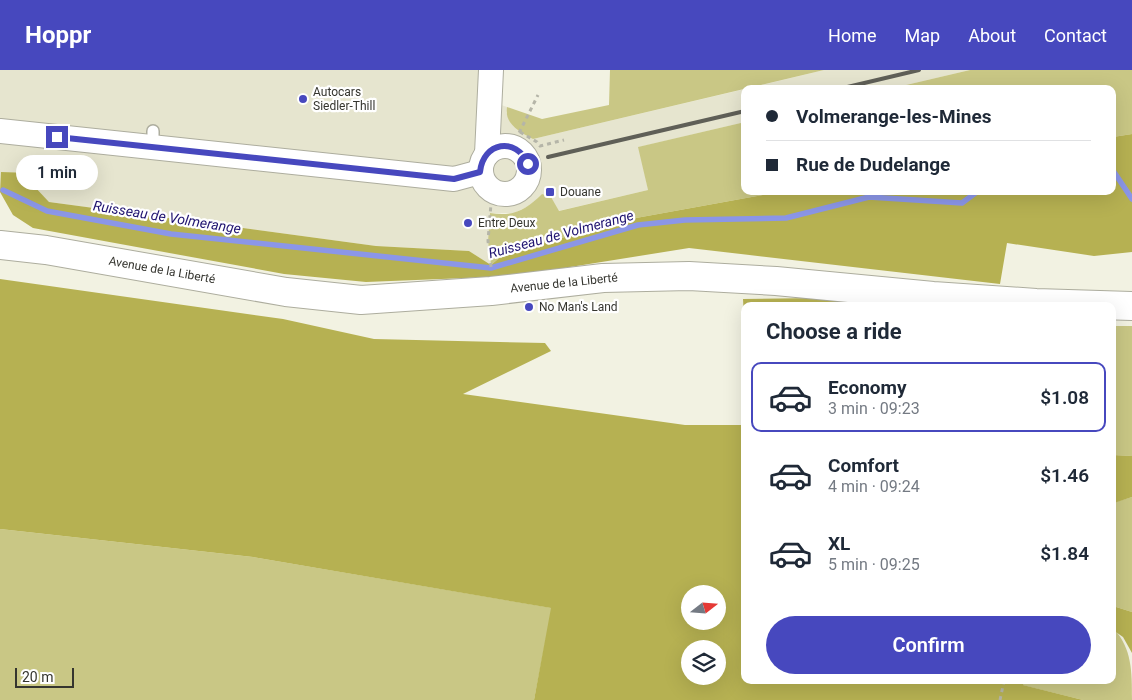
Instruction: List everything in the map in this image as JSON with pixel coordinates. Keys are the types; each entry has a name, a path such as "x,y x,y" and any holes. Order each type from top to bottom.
{"main road":[{"name":"Avenue de la Liberté","path":"0,245 46,250 286,292 361,300 491,291 603,278 689,276 776,280 1023,302"},
{"name":"Avenue de la Liberté","path":"1116,306 1132,306"}],"street":[{"path":"487,172 499,146 516,140 528,164 529,173 527,180 516,192 500,194 487,172 491,70"},
{"path":"0,132 153,139 454,179 487,172"}],"path":[{"path":"538,95 516,140 537,142 540,146 564,140"},
{"path":"487,172 488,241 491,265"},
{"path":"1000,700 1003,684"}],"shaded area":[{"path":"0,70 491,70 490,101 507,107 506,113 533,139 741,90 741,123 639,147 648,190 558,211 551,198 542,194 529,206 514,213 490,213 488,241 491,265 469,251 376,246 49,202 34,186 33,173 1,172 0,192"},
{"path":"610,70 824,70 761,85 741,85 741,90 533,139 510,123 507,113 507,107 542,119 609,105"},
{"path":"824,70 970,70 906,85 762,85"},
{"path":"970,70 1132,70 1132,134 1116,137 1116,85 906,85"},
{"path":"741,123 741,195 762,195 636,218 505,253 491,265 488,241 490,213 506,214 519,211 542,194 551,197 559,211 648,190 638,147"},
{"path":"1132,134 1132,252 1094,256 1007,243 1000,284 689,248 514,276 366,282 284,274 33,228 13,215 0,192 1,172 33,173 34,186 49,202 376,246 469,251 491,265 505,253 636,218 762,195 1116,195 1116,137"},
{"path":"0,279 283,319 374,339 545,343 551,351 463,394 685,425 741,425 741,684 1023,684 1083,700 534,700 551,608 253,557 0,529"},
{"path":"816,298 855,302 743,302 743,299"},
{"path":"1116,326 1132,326 1132,456 1116,455"},
{"path":"1116,455 1132,456 1132,497 1116,502"},
{"path":"1132,497 1132,612 1116,607 1116,502"},
{"path":"0,529 253,557 552,608 534,700 0,700"},
{"path":"1116,607 1132,612 1132,653 1123,637 1116,632"},
{"path":"1116,632 1124,644 1130,661 1132,700 1083,700 1022,685 1116,684"}],"waterway":[{"name":"Ruisseau de Volmerange","path":"1116,175 1132,199"},
{"name":"Ruisseau de Volmerange","path":"3,190 47,211 171,234 491,268 638,225 685,220 786,218 869,197 962,203 973,195"}],"railway":[{"path":"856,85 919,70"},
{"path":"548,157 741,112"}],"place":[{"name":"Autocars Siedler-Thill","path":"303,99"},
{"name":"Douane","path":"550,192"},
{"name":"Entre Deux","path":"468,223"},
{"name":"No Man's Land","path":"529,307"}],"route":[{"path":"57,137 454,179 480,172 483,159 492,149 499,146 512,147 520,151 528,164"}]}
